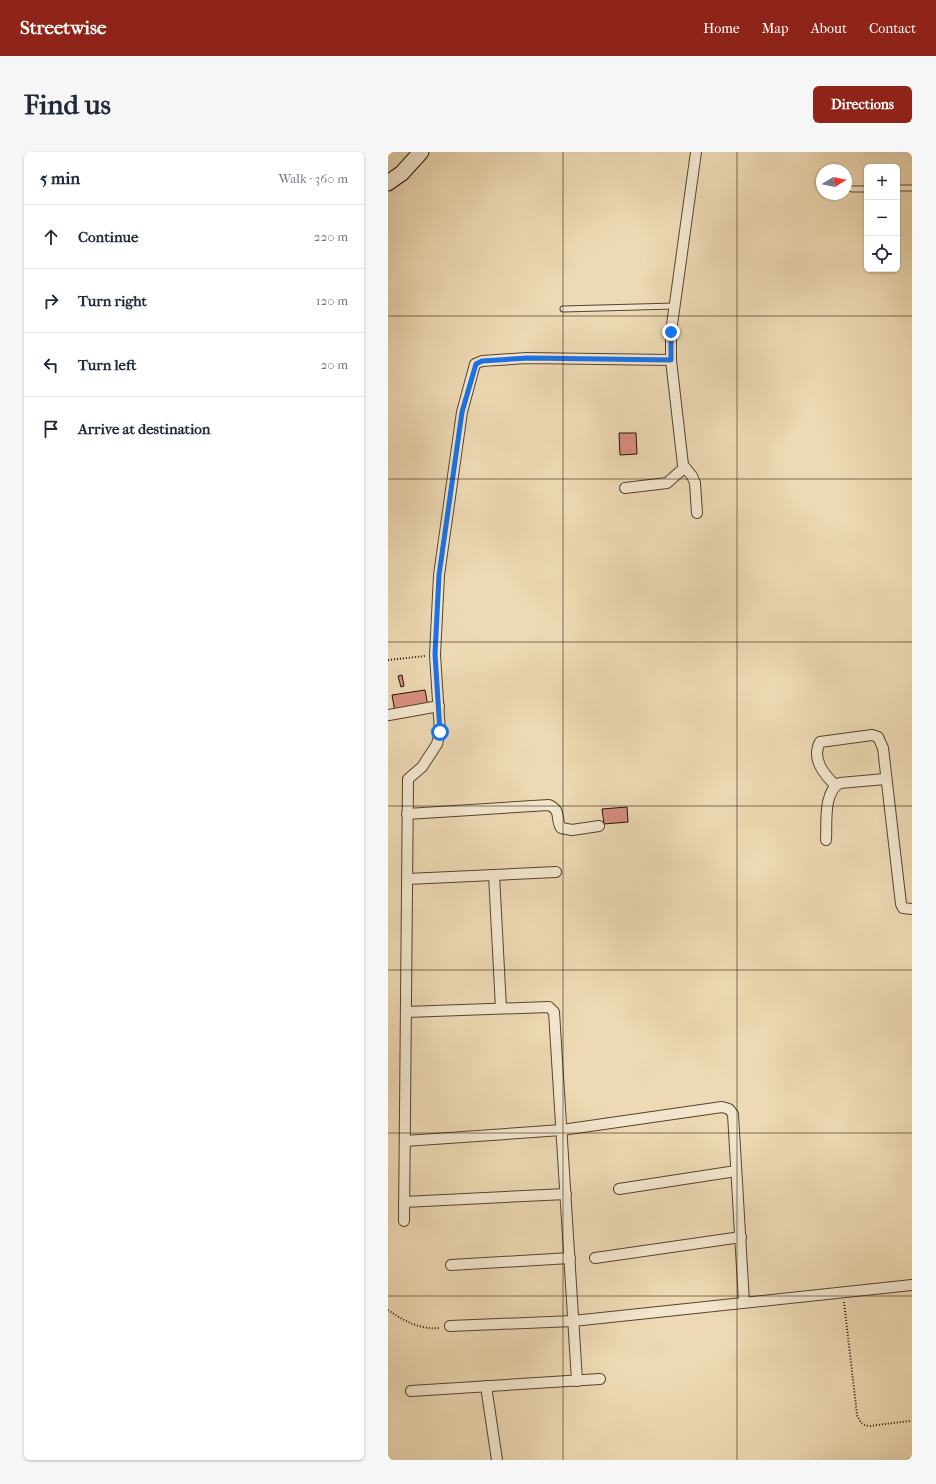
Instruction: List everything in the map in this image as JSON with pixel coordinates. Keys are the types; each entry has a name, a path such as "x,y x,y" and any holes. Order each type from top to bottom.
{"street":[{"path":"388,183 402,173 421,152"},
{"path":"696,152 671,332 671,360 684,468 692,476 695,483 698,513"},
{"path":"404,1221 408,779 422,767 437,744 440,732 435,654 441,559 462,412 476,364 482,361 528,358 671,360"},
{"path":"625,488 670,482 684,468"},
{"path":"388,714 439,706"},
{"path":"835,785 825,775 819,764 817,752 819,745 823,741 872,735 878,737 883,748 885,779 901,904 903,908 912,910"},
{"path":"826,840 829,795 835,785 840,783 885,779"},
{"path":"407,814 549,805 555,807 558,811 559,824 561,828 572,830 599,826"},
{"path":"407,879 556,872"},
{"path":"494,875 501,1008"},
{"path":"406,1012 501,1008 552,1008 562,1130 577,1381"},
{"path":"405,1141 562,1130 722,1107 729,1109 733,1114 744,1302"},
{"path":"619,1189 736,1171"},
{"path":"404,1202 566,1194"},
{"path":"595,1258 741,1237"},
{"path":"451,1265 570,1258"},
{"path":"450,1326 573,1321 842,1291 912,1285"},
{"path":"411,1391 600,1379"},
{"path":"486,1386 497,1460"}],"lane":[{"path":"900,188 912,188"},
{"path":"852,189 864,189"},
{"path":"563,309 675,306"}],"path":[{"path":"388,660 435,654"},
{"path":"842,1291 857,1415 860,1421 864,1425 868,1426 910,1421"},
{"path":"388,1310 412,1325 422,1328 450,1326"}],"building":[{"path":"619,433 636,433 637,454 620,455"},
{"path":"402,675 404,686 401,687 398,676"},
{"path":"425,690 428,706 395,712 392,695"},
{"path":"627,807 628,822 604,824 602,809"}],"route":[{"path":"440,732 435,654 439,575 462,412 476,364 482,361 528,358 671,360 671,332"}]}
